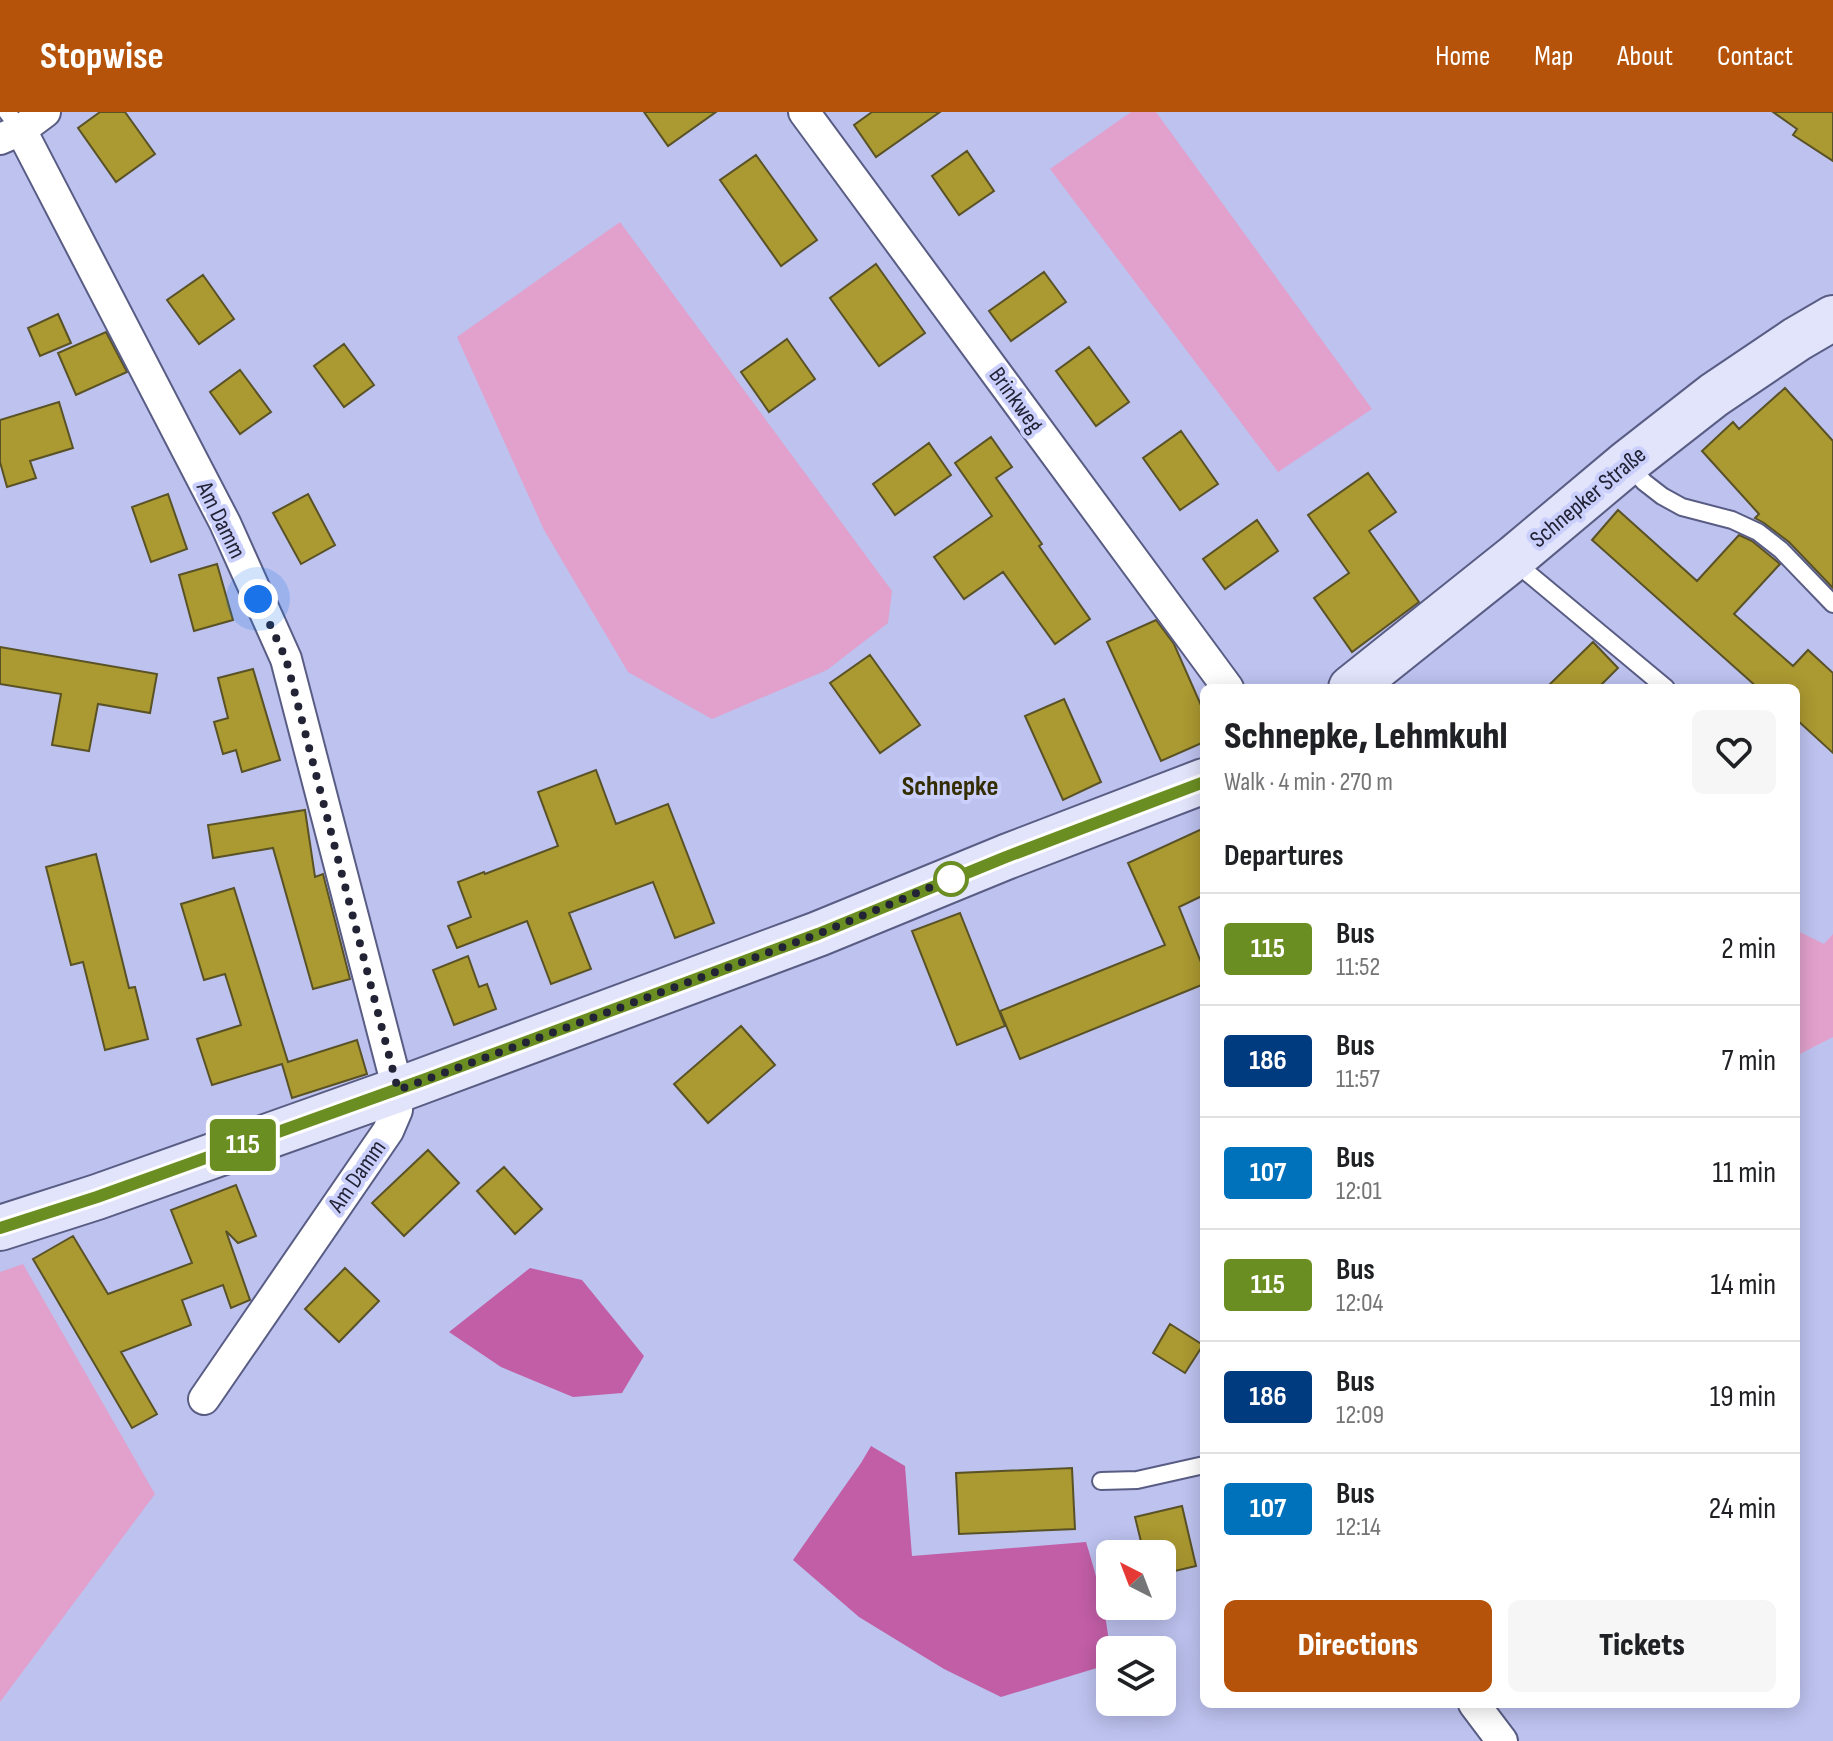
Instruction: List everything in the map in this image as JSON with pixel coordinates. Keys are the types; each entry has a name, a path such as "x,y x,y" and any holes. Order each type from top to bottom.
{"main road":[{"name":"Schnepker Straße","path":"1356,684 1714,395 1833,318"},
{"path":"0,1228 112,1192 398,1090 818,934 1200,783"}],"street":[{"path":"9,127 45,112"},
{"name":"Brinkweg","path":"804,112 1225,684"},
{"name":"Am Damm","path":"9,127 225,523 286,659 398,1090 397,1110 388,1131 204,1399"},
{"path":"1477,1708 1502,1741"}],"lane":[{"path":"1627,463 1644,482 1682,507 1732,520 1758,532 1781,550 1833,604"},
{"path":"1515,557 1529,574 1661,684"},
{"path":"1101,1481 1137,1480 1200,1466"}],"shaded area":[{"path":"1131,112 1156,112 1372,409 1278,472 1050,169"},
{"path":"620,222 892,591 888,623 827,670 712,719 628,672 544,530 457,337"},
{"path":"1800,932 1824,944 1833,934 1833,1037 1800,1054"},
{"path":"23,1264 155,1494 0,1702 0,1272"},
{"path":"530,1268 582,1280 644,1356 622,1393 573,1397 501,1367 449,1332"},
{"path":"871,1446 905,1466 912,1556 1086,1542 1096,1577 1096,1620 1106,1620 1108,1636 1096,1636 1096,1668 1001,1697 944,1669 859,1617 793,1560"}],"building":[{"path":"100,112 125,112 155,154 116,182 78,128"},
{"path":"644,112 716,112 668,146"},
{"path":"872,112 940,112 876,157 854,125"},
{"path":"1773,112 1833,112 1833,161 1793,135 1797,129"},
{"path":"967,151 994,191 959,215 932,176"},
{"path":"756,155 817,240 781,266 720,180"},
{"path":"876,264 925,333 879,366 830,298"},
{"path":"1044,272 1066,302 1011,341 989,311"},
{"path":"203,275 234,319 199,344 167,300"},
{"path":"58,314 71,343 40,356 28,328"},
{"path":"106,332 127,372 76,395 58,353"},
{"path":"787,339 815,379 769,412 741,372"},
{"path":"344,344 374,385 344,407 314,366"},
{"path":"1089,347 1129,402 1096,426 1056,371"},
{"path":"240,370 271,412 240,434 210,392"},
{"path":"1785,388 1833,441 1833,588 1789,542 1755,518 1759,514 1702,451 1733,422 1739,429"},
{"path":"59,402 73,448 30,461 36,478 7,487 0,462 0,420"},
{"path":"1181,431 1218,484 1180,510 1143,458"},
{"path":"991,437 1012,467 996,478 1090,619 1055,644 1003,572 964,599 934,557 992,516 955,463"},
{"path":"929,443 951,475 895,515 873,484"},
{"path":"1368,473 1396,512 1369,531 1419,602 1352,652 1314,598 1349,573 1308,515"},
{"path":"168,494 187,549 151,562 132,507"},
{"path":"308,494 335,545 301,564 273,513"},
{"path":"1618,510 1697,581 1739,535 1752,541 1780,564 1734,614 1793,666 1808,650 1833,673 1833,753 1800,723 1800,684 1754,684 1592,540"},
{"path":"1257,520 1278,551 1225,589 1203,559"},
{"path":"217,564 233,620 194,631 179,575"},
{"path":"1156,620 1174,644 1200,703 1200,744 1161,761 1107,642"},
{"path":"1593,642 1618,668 1602,684 1550,684"},
{"path":"0,647 157,674 150,713 98,704 89,751 52,745 61,694 0,684"},
{"path":"870,655 920,725 880,753 830,683"},
{"path":"253,669 280,760 242,772 236,750 223,754 214,722 228,718 218,678"},
{"path":"1064,699 1101,782 1063,800 1025,716"},
{"path":"596,770 616,824 668,804 714,923 675,938 653,882 569,913 591,969 551,984 527,921 457,948 448,926 471,917 458,882 558,846 538,792"},
{"path":"305,810 315,877 323,874 350,979 313,989 273,848 213,858 208,825"},
{"path":"1200,830 1200,897 1179,907 1200,960 1200,986 1020,1059 1000,1011 1165,945 1128,863"},
{"path":"96,854 129,988 135,987 148,1039 105,1050 83,962 71,965 46,867"},
{"path":"234,888 288,1062 357,1040 367,1074 292,1098 282,1064 212,1085 197,1039 241,1025 225,974 204,980 181,904"},
{"path":"960,913 1005,1026 957,1045 912,931"},
{"path":"468,956 479,987 487,984 496,1009 454,1025 433,970"},
{"path":"741,1026 775,1065 708,1123 674,1084"},
{"path":"428,1150 459,1183 404,1236 372,1203"},
{"path":"504,1167 542,1209 515,1234 477,1191"},
{"path":"236,1185 256,1236 238,1243 226,1231 250,1300 231,1308 223,1285 182,1300 191,1325 121,1352 157,1414 132,1428 33,1259 73,1236 108,1294 192,1263 171,1210"},
{"path":"345,1268 379,1301 339,1342 305,1309"},
{"path":"1170,1324 1200,1343 1200,1350 1185,1373 1153,1353"},
{"path":"1072,1468 1075,1529 959,1534 956,1473"},
{"path":"1182,1506 1196,1566 1176,1571 1176,1540 1141,1540 1135,1517"}],"bus line":[{"name":"115","path":"0,1228 97,1197 426,1079 818,934 1006,857 1200,784"}],"district":[{"name":"Schnepke","path":"950,786"}],"route":[{"path":"258,599 286,659 398,1090 818,934 951,879"}]}
